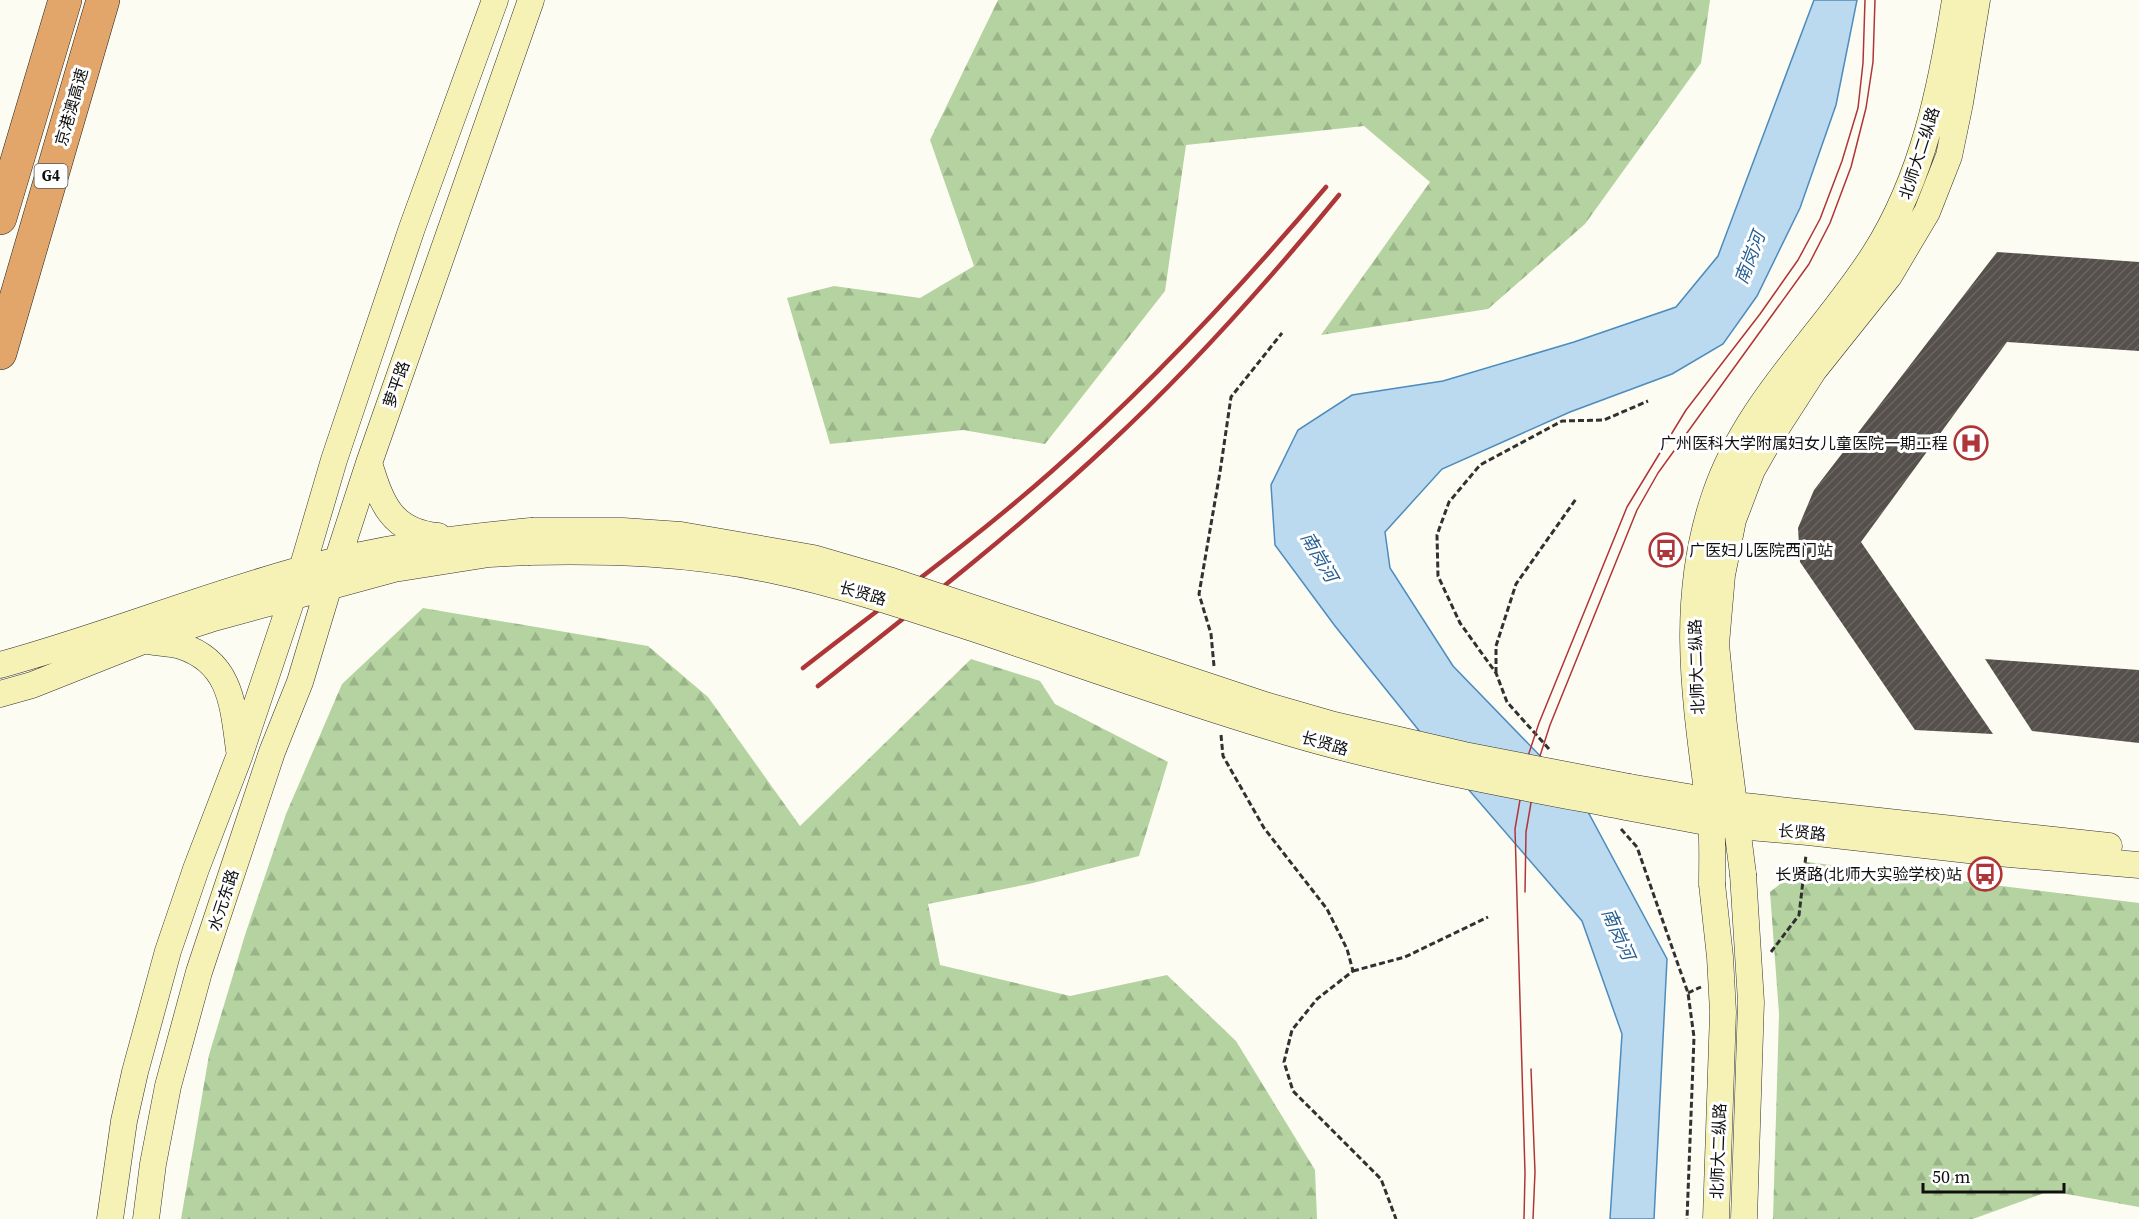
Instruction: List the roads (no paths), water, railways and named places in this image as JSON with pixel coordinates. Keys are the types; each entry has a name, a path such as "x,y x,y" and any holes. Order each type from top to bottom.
{"highway":[{"name":"G4","path":"0,218 65,0"},
{"name":"京港澳高速","path":"0,352 103,0"}],"street":[{"path":"110,1219 124,1121 168,951 196,869 239,757 302,569 337,449 412,228 495,0"},
{"name":"萝平路","path":"328,589 369,463 531,0"},
{"name":"北师大二纵路","path":"1716,1219 1723,1012 1712,884 1709,812 1693,671 1692,629 1700,551 1715,496 1729,460 1747,427 1770,392 1851,288 1875,252 1902,204 1920,159 1936,99 1955,0"},
{"name":"北师大二纵路","path":"1744,1219 1751,1002 1743,874 1716,644 1722,575 1733,520 1752,470 1814,370 1889,276 1927,212 1949,156 1977,0"},
{"path":"369,463 380,497 392,517 407,528 419,533 460,538 530,542"},
{"path":"0,665 302,569 416,544 460,538"},
{"path":"0,694 32,685 143,641 214,618 328,589 394,569 489,554 530,542"},
{"name":"长贤路","path":"530,542 726,562 792,575 879,597 1334,746 1440,771 1627,797 1737,816 2139,848"},
{"name":"水元东路","path":"146,1219 153,1164 168,1086 199,972 272,752 300,682 328,589"},
{"path":"0,647 202,600"},
{"path":"0,712 42,696 143,641 179,645 207,659 218,671 228,689 233,704 239,757"},
{"name":"长贤路","path":"1737,816 1808,832 1986,852 2139,865"}],"water":[{"name":"南岗河","path":"1814,0 1857,0 1836,105 1800,208 1757,296 1723,344 1672,374 1570,412 1442,469 1385,532 1390,568 1453,666 1580,797 1667,959 1654,1219 1610,1219 1622,1034 1582,921 1437,753 1335,626 1275,545 1271,485 1298,430 1352,395 1443,381 1574,342 1676,307 1718,256"}],"tram line":[{"path":"1524,1219 1525,1173 1515,829 1527,759 1539,723 1627,507 1686,410 1760,314 1798,260 1820,219 1842,161 1858,108 1863,63 1865,0"},
{"path":"1525,892 1526,832 1538,762 1550,725 1637,510 1658,473 1809,264 1830,223 1851,167 1866,108 1873,62 1875,0"},
{"path":"1531,1069 1535,1172 1533,1219"}],"railway":[{"path":"803,668 991,522 1089,438 1194,334 1326,187"},
{"path":"818,686 1002,538 1139,416 1228,324 1339,195"}],"place":[{"name":"广州医科大学附属妇女儿童医院一期工程","path":"1971,443"},
{"name":"广医妇儿医院西门站","path":"1666,550"},
{"name":"长贤路(北师大实验学校)站","path":"1985,874"}]}
